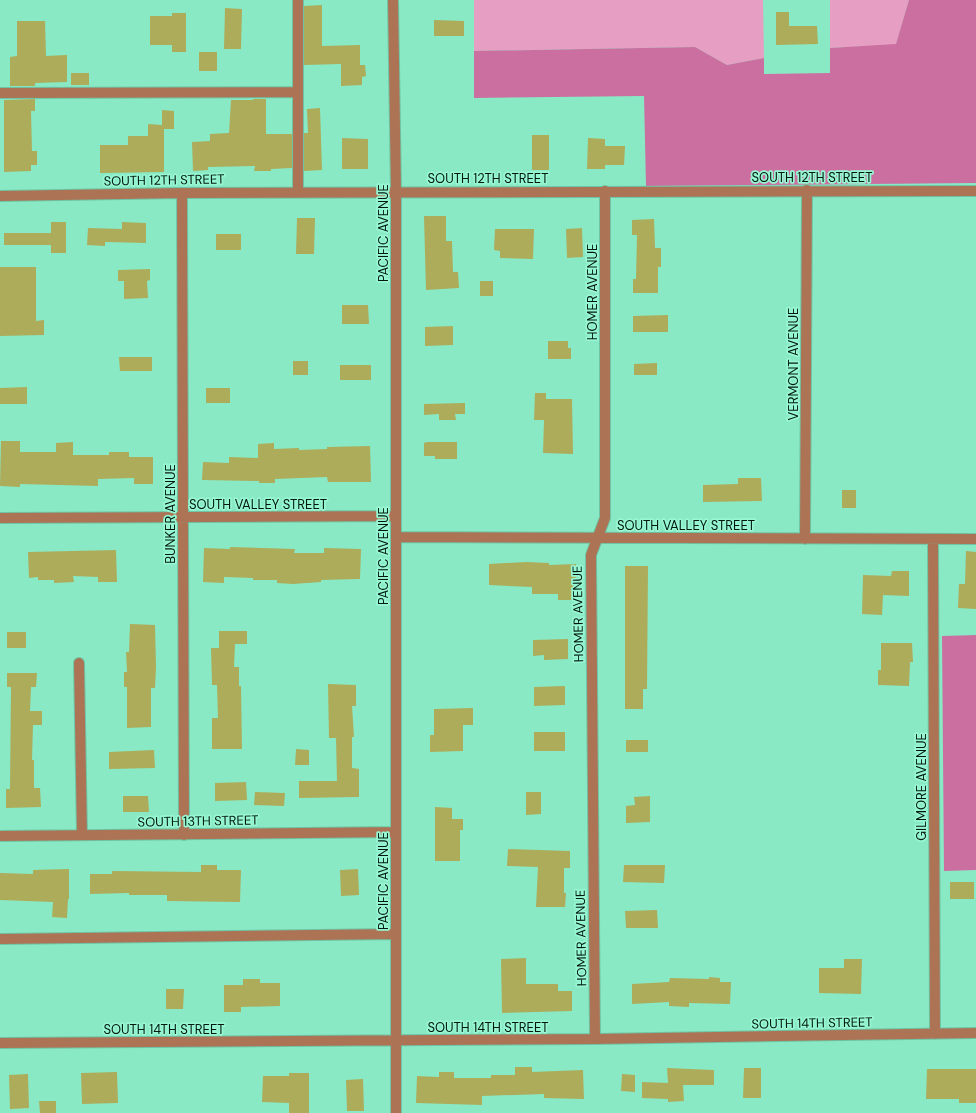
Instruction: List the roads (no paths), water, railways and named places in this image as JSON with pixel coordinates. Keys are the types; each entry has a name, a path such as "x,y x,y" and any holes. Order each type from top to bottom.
{"street":[{"path":"298,0 298,192"},
{"name":"PACIFIC AVENUE","path":"393,0 396,192 396,1113"},
{"path":"0,93 298,92"},
{"name":"SOUTH 12TH STREET","path":"0,196 298,192 807,190 976,191"},
{"name":"VERMONT AVENUE","path":"805,539 807,190"},
{"name":"HOMER AVENUE","path":"595,1039 591,555 599,538 605,518 605,191"},
{"name":"BUNKER AVENUE","path":"182,193 184,835"},
{"name":"SOUTH VALLEY STREET","path":"0,518 396,516"},
{"name":"SOUTH VALLEY STREET","path":"396,537 976,539"},
{"name":"GILMORE AVENUE","path":"933,540 936,1034"},
{"path":"79,663 82,835"},
{"name":"SOUTH 13TH STREET","path":"0,836 396,832"},
{"path":"0,939 396,934"},
{"name":"SOUTH 14TH STREET","path":"0,1043 595,1039 976,1033"}]}
